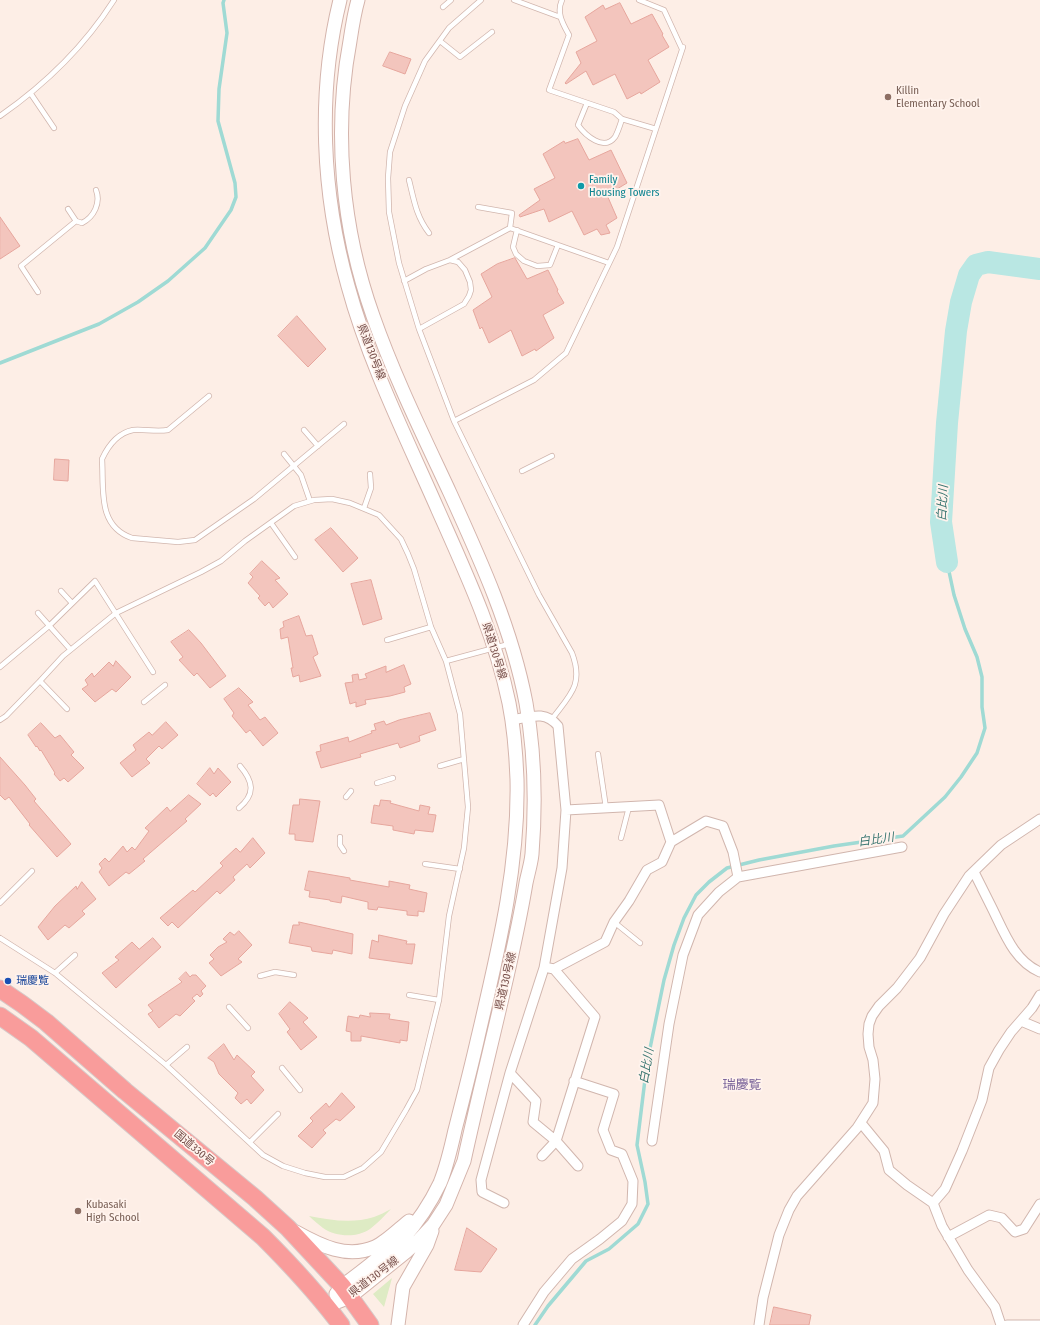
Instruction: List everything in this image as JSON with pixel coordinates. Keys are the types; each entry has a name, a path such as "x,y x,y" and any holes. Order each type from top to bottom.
{"highway":[{"name":"国道330号","path":"0,989 46,1022 125,1091 249,1193 288,1228 346,1292 370,1325"},
{"name":"国道330号","path":"0,1016 31,1038 263,1237 288,1262 327,1306 341,1325"}],"main road":[{"name":"県道130号線","path":"340,0 330,56 326,129 328,177 333,220 343,268 348,288 368,346 466,574 495,649 510,705 516,760 517,799 514,856 497,956 462,1106 442,1180 421,1217 400,1242 346,1292"},
{"name":"県道130号線","path":"327,1306 406,1252 433,1225 446,1205 464,1160 505,986 522,908 531,856 535,800 533,758 528,717 511,644 499,605 383,342 372,314 354,251 344,176 341,124 346,60 358,0"},
{"path":"288,1228 315,1243 331,1249 351,1252 362,1251 376,1247 397,1232 435,1194"},
{"path":"398,1325 403,1287 427,1245 433,1225"}],"street":[{"path":"504,1203 482,1192 481,1180 510,1073 544,968 562,868 566,810 558,726 552,719 542,716 512,720"},
{"path":"566,810 659,805 671,842"},
{"path":"759,1325 763,1298 779,1235 789,1210 797,1196 861,1123 873,1103 875,1079 868,1034 872,1016 879,1006 897,988 920,958 944,914 969,876 1001,845 1040,819"},
{"path":"544,968 554,969 605,942 614,922 629,901 647,870 662,862 671,842 706,821 723,826 734,858 737,875"},
{"path":"652,1141 669,1024 683,955 698,915 718,892 737,875 902,847"},
{"path":"974,872 1004,935 1021,960 1040,972"},
{"path":"542,1156 556,1141 595,1016 554,969"},
{"path":"933,1203 945,1189 962,1151 982,1100 989,1068 1011,1032 1032,1008 1040,995"},
{"path":"1021,1021 1040,1029"},
{"path":"510,1073 536,1101 533,1122 556,1141 578,1166"},
{"path":"523,1325 544,1292 572,1259 622,1221 632,1204 633,1181 622,1154 611,1150 603,1130 614,1094 574,1082"},
{"path":"861,1123 884,1151 889,1170 907,1185 933,1203 948,1237 968,1270 995,1307 1001,1325"},
{"path":"948,1237 989,1215 1002,1218 1015,1232 1024,1229 1040,1204"},
{"path":"1007,1325 1039,1324"}],"lane":[{"path":"0,116 31,94 63,66 103,18 114,0"},
{"path":"443,7 450,0"},
{"path":"480,0 449,28 440,40 425,62 405,106 390,152 388,178 389,212 404,281 419,329 454,420 539,595 572,653 576,663 577,678 575,688 552,719"},
{"path":"514,0 560,17"},
{"path":"562,0 560,6 560,17 569,35 549,90 614,112 622,120 656,129"},
{"path":"454,420 534,380 566,353 617,247 683,48 664,10 639,0"},
{"path":"440,40 460,57 492,32"},
{"path":"31,94 54,128"},
{"path":"587,103 578,125 583,133 599,142 608,142 614,138 622,120"},
{"path":"409,180 421,221 429,233"},
{"path":"68,209 76,221 82,223 88,220 93,215 97,203 98,196 96,190"},
{"path":"478,207 512,213 510,228"},
{"path":"38,292 21,266 76,221"},
{"path":"404,281 426,269 450,260 510,228 609,263"},
{"path":"517,230 513,247 516,254 524,261 537,266 550,265 558,245"},
{"path":"419,329 464,304 469,296 471,290 470,282 465,270 458,262 450,260"},
{"path":"209,396 168,430 134,430 124,433 117,438 106,452 102,459 104,506 107,517 119,532 132,538 178,542 195,540 254,499 344,424"},
{"path":"304,430 318,446"},
{"path":"284,454 301,475 310,501"},
{"path":"522,471 552,456"},
{"path":"364,508 371,488 370,474"},
{"path":"0,720 6,716 70,649 116,613 221,561 294,506 310,501 332,499 350,502 379,515 401,539 414,569 431,627 446,661 460,714 468,807 464,848 449,916 439,1000 417,1090 381,1152 363,1168 344,1177 325,1177 305,1173 284,1166 264,1155 166,1065 56,973 0,938"},
{"path":"271,523 295,557"},
{"path":"0,667 49,626 95,581 153,672"},
{"path":"60,591 72,603"},
{"path":"38,613 70,649"},
{"path":"387,640 431,627"},
{"path":"446,661 511,644"},
{"path":"40,681 67,709"},
{"path":"144,702 165,685"},
{"path":"598,754 606,808"},
{"path":"440,766 464,759"},
{"path":"239,808 250,796 251,787 246,773 240,766"},
{"path":"377,782 393,778"},
{"path":"346,797 351,791"},
{"path":"621,838 629,807"},
{"path":"340,837 340,845 344,851"},
{"path":"425,864 460,869"},
{"path":"0,903 32,871"},
{"path":"614,922 640,943"},
{"path":"56,973 75,955"},
{"path":"260,976 275,972 294,975"},
{"path":"409,995 439,1000"},
{"path":"229,1007 248,1028"},
{"path":"166,1065 187,1047"},
{"path":"282,1068 300,1090"},
{"path":"250,1142 278,1114"}],"green space":[{"path":"391,1209 370,1229 353,1235 340,1235 328,1231 309,1216 349,1221 374,1217"},
{"path":"392,1278 384,1307 373,1294"}],"building":[{"path":"620,3 631,24 652,14 663,34 662,35 669,47 648,60 660,82 641,94 640,92 627,99 615,74 593,85 586,71 566,84 565,83 581,63 576,52 597,41 585,17 603,5 605,9"},
{"path":"390,52 411,59 405,74 383,66"},
{"name":"Family Housing Towers","path":"578,139 589,160 611,150 627,183 607,195 617,218 606,225 610,233 601,235 597,229 584,235 572,211 549,222 544,209 520,217 519,215 540,200 534,189 555,178 543,154 564,141 565,143"},
{"path":"0,217 20,246 0,259"},
{"path":"515,258 527,279 548,270 564,303 543,315 554,338 536,351 535,349 522,356 511,330 489,343 482,327 480,329 473,310 492,297 481,274 497,264"},
{"path":"297,316 326,349 308,367 278,336"},
{"path":"55,459 69,460 68,481 54,480"},
{"path":"331,528 358,558 343,572 315,540"},
{"path":"262,561 280,578 275,580 288,594 273,608 269,602 265,606 258,598 260,596 248,583 253,577 250,574"},
{"path":"371,580 382,619 363,625 351,584"},
{"path":"299,616 306,636 312,635 318,654 313,657 321,676 300,682 299,675 293,677 288,637 281,639 280,629 284,627 283,622"},
{"path":"189,630 201,643 226,676 210,688 197,673 194,676 179,660 183,657 171,642"},
{"path":"116,661 131,677 116,692 112,689 95,702 82,689 88,685 85,680 92,673 94,677 109,662 113,666"},
{"path":"404,665 411,684 404,687 405,692 365,700 366,704 356,707 356,702 350,704 345,683 353,682 352,675 358,674 359,680 367,678 365,674 386,666 386,672"},
{"path":"239,688 253,702 248,705 260,720 265,717 278,733 263,746 250,730 246,733 232,716 234,713 224,699"},
{"path":"430,713 436,730 419,736 420,741 400,748 398,743 360,754 361,757 321,768 316,752 321,751 320,745 348,737 349,742 372,733 371,731 376,730 374,724 384,721 386,725 399,720"},
{"path":"166,722 178,735 162,749 159,746 146,759 150,763 132,777 120,763 136,750 133,745 149,732 152,735"},
{"path":"41,723 55,738 60,735 74,752 71,755 84,768 68,782 64,778 60,781 54,774 55,773 41,750 40,751 37,746 36,747 28,735"},
{"path":"0,757 25,785 36,799 34,801 71,844 57,857 29,825 30,824 9,797 5,800 0,795"},
{"path":"210,768 214,774 218,768 231,782 216,797 213,793 210,796 197,784"},
{"path":"189,795 201,804 185,819 187,821 143,859 145,861 129,874 126,872 109,886 99,872 102,868 99,864 105,858 109,862 123,846 127,852 132,847 135,850 149,831 145,828 167,807 170,811"},
{"path":"300,799 320,801 313,842 295,840 295,834 289,834 293,805 299,805"},
{"path":"381,800 391,801 390,803 419,811 420,805 430,807 428,814 436,815 433,832 415,830 414,834 393,830 393,826 371,823 374,805 379,806"},
{"path":"253,838 265,853 250,868 247,864 233,877 235,880 220,894 217,891 178,928 172,922 168,926 160,918 193,890 195,892 223,866 220,863 236,848 240,852"},
{"path":"309,871 389,887 389,881 410,885 409,889 427,893 424,912 418,911 418,916 407,915 407,911 378,907 377,910 368,909 368,902 342,896 341,903 309,897 310,891 305,890"},
{"path":"82,882 96,899 82,911 85,914 69,928 65,925 48,940 38,927 55,906 76,886 77,889"},
{"path":"299,922 353,934 352,954 333,950 332,954 312,951 311,947 289,943 293,925 299,925"},
{"path":"239,931 252,945 238,959 242,962 221,976 209,963 214,959 210,955 218,947 227,942 223,939 230,932 234,935"},
{"path":"379,935 407,941 406,944 415,944 412,964 369,958 372,940 378,942"},
{"path":"153,938 161,947 116,988 102,973 119,960 115,957 132,942 139,949"},
{"path":"186,972 190,977 192,975 196,975 206,986 201,991 203,994 200,997 197,994 192,998 195,1001 180,1016 176,1014 159,1028 148,1014 153,1011 148,1005 182,982 179,979"},
{"path":"290,1002 308,1018 303,1022 317,1037 301,1050 287,1032 290,1029 279,1014"},
{"path":"370,1013 390,1014 389,1019 409,1022 407,1041 400,1040 400,1043 361,1036 361,1041 351,1041 351,1032 346,1031 348,1016 359,1018 360,1015 370,1017"},
{"path":"224,1044 234,1060 237,1055 255,1072 251,1076 264,1090 251,1104 247,1099 241,1104 235,1098 238,1093 219,1074 214,1062 208,1058"},
{"path":"342,1093 355,1107 340,1121 336,1119 323,1130 326,1133 312,1148 298,1136 313,1121 310,1118 326,1103 329,1107"},
{"path":"467,1228 497,1249 481,1272 455,1270"},
{"path":"774,1307 811,1315 809,1325 770,1325"}],"waterway":[{"path":"0,363 99,324 138,302 168,281 205,248 231,210 236,197 235,183 218,121 219,89 227,33 223,3 224,0"},
{"name":"白比川","path":"947,562 941,522 947,423 956,331 961,302 969,275 976,265 988,262 1040,269"},
{"name":"白比川","path":"535,1325 548,1306 586,1261 609,1249 638,1224 648,1204 637,1145 647,1063 664,980 674,945 684,918 696,895 709,882 727,868 759,860 834,846 903,836 945,797 977,753 985,728 982,707 982,677 977,657 965,629 954,595 947,562"}],"place":[{"name":"Killin Elementary School","path":"888,97"},
{"name":"Family Housing Towers","path":"581,186"},
{"name":"瑞慶覧","path":"8,981"},
{"name":"Kubasaki High School","path":"78,1211"}],"district":[{"name":"瑞慶覧","path":"742,1085"}]}
